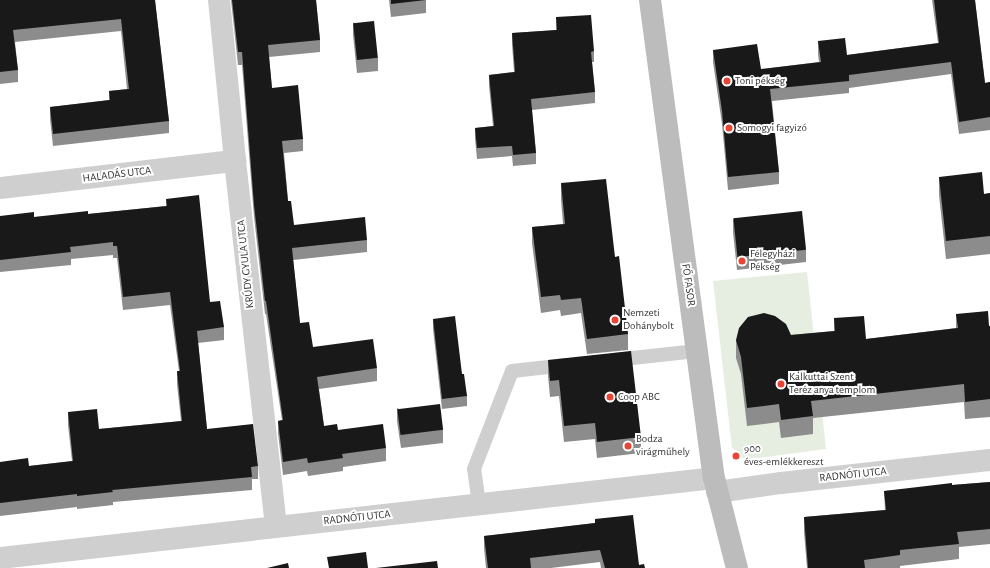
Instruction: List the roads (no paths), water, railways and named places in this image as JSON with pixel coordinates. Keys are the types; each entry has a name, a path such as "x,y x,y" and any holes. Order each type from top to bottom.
{"street":[{"name":"KRÚDY GYULA UTCA","path":"219,0 235,161 276,527"},
{"name":"FŐ FASOR","path":"650,0 715,485 736,568"},
{"name":"HALADÁS UTCA","path":"0,188 235,161"},
{"name":"RADNÓTI UTCA","path":"0,558 479,504 715,485 781,483 990,460"}],"lane":[{"path":"604,361 697,351"},
{"path":"479,504 474,469 512,372 581,364"}],"place":[{"name":"Toni pékség","path":"727,81"},
{"name":"Somogyi fagyizó","path":"729,128"},
{"name":"Félegyházi Pékség","path":"742,261"},
{"name":"Nemzeti Dohánybolt","path":"615,320"},
{"name":"Kalkuttai Szent Teréz anya templom","path":"781,384"},
{"name":"Coop ABC","path":"610,397"},
{"name":"Bodza virágműhely","path":"628,446"},
{"name":"900 éves-emlékkereszt","path":"736,456"}]}
